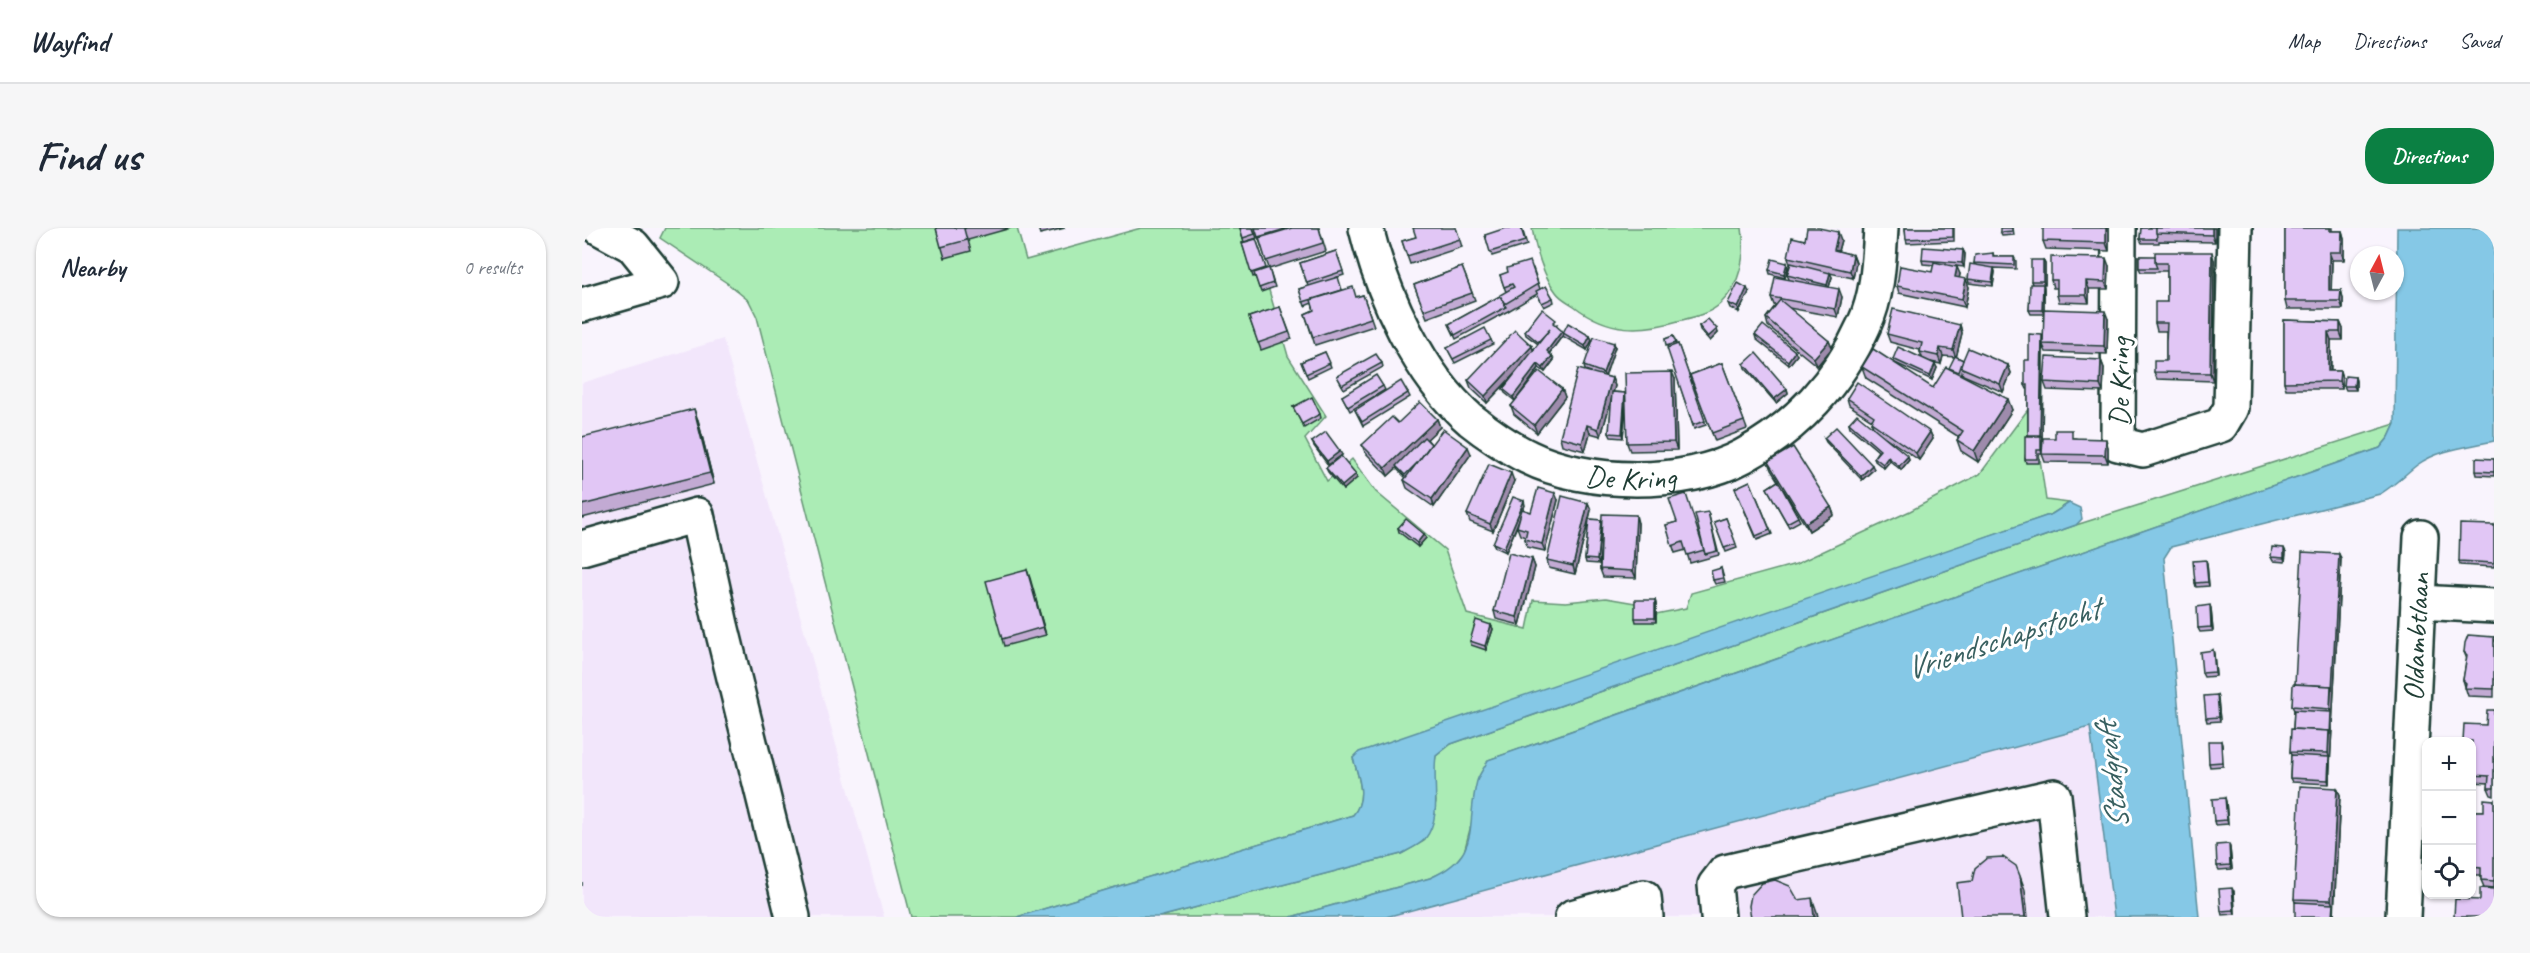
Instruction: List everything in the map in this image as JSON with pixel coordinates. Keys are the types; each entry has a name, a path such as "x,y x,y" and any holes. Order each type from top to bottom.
{"street":[{"path":"582,304 662,282 633,246 600,228"},
{"name":"De Kring","path":"1366,228 1385,288 1407,334 1430,376 1471,420 1528,458 1579,474 1639,481 1699,472 1742,457 1780,432 1810,406 1842,367 1865,324 1879,274 1881,228"},
{"name":"De Kring","path":"2119,228 2118,444 2143,450 2221,424 2231,408 2235,228"},
{"path":"582,548 697,515 721,625 793,917"},
{"name":"Oldambtlaan","path":"2403,917 2421,537"},
{"path":"2418,602 2494,606"},
{"path":"1718,917 1714,885 1725,872 2054,796 2067,917"},
{"path":"1572,917 1644,897 1646,917"}],"shaded area":[{"path":"723,339 884,917 582,917 582,383"},
{"path":"2090,727 2114,917 1386,917"}],"green space":[{"path":"665,228 1017,228 1026,260 1141,228 1251,228 1288,356 1326,416 1305,439 1327,481 1352,459 1376,492 1445,550 1467,614 1527,629 1533,600 1566,602 1606,598 1635,603 1656,614 1686,608 1691,593 1796,564 1910,511 1980,474 2032,404 2046,500 2069,503 2052,514 1353,758 1361,795 1353,815 1017,917 911,917 757,317 749,301 727,283 660,238"},
{"path":"1532,228 1742,228 1742,259 1733,288 1712,310 1653,327 1626,328 1587,315 1558,294 1543,270"},
{"path":"2395,424 2389,437 2380,448 1488,760 1464,852 1450,869 1430,878 1291,917 1159,917 1401,854 1424,841 1436,802 1433,772 1436,756 1451,744 2076,525"}],"water":[{"path":"2397,228 2494,228 2494,441 2435,455 2417,465 2380,494 2171,547 2164,558 2199,917 2114,917 2090,727 1386,917 1291,917 1430,878 1447,869 1465,849 1469,838 1477,781 1488,760 2380,448 2389,437 2395,424 2396,300 2404,300 2404,246 2397,246"},
{"path":"2069,503 2080,508 2082,519 2076,525 1451,744 1436,756 1436,799 1434,820 1430,830 1423,841 1401,854 1159,917 1017,917 1353,815 1361,795 1353,758 1359,752 2052,514"}],"building":[{"path":"936,228 966,228 964,229 967,240 941,247"},
{"path":"1240,228 1253,228 1255,234 1243,238"},
{"path":"1255,228 1289,228 1258,237"},
{"path":"1292,228 1319,228 1323,243 1266,261 1259,238"},
{"path":"1413,228 1456,228 1460,239 1407,256 1402,241 1416,237"},
{"path":"1506,228 1521,228 1525,241 1490,252 1485,235"},
{"path":"1807,228 1838,232 1834,250 1853,255 1850,271 1788,257 1792,237 1805,240"},
{"path":"1905,228 1953,228 1953,237 1906,239"},
{"path":"2000,228 2012,228 2012,231 2000,232"},
{"path":"2043,228 2106,228 2106,243 2043,241"},
{"path":"2141,228 2156,228 2157,239 2140,239"},
{"path":"2156,228 2212,228 2212,235 2156,233"},
{"path":"2285,228 2330,228 2330,231 2342,231 2341,252 2329,252 2329,290 2341,290 2340,301 2285,301"},
{"path":"1256,239 1266,268 1251,273 1242,243"},
{"path":"1923,247 1963,250 1962,263 1922,260"},
{"path":"1336,251 1343,271 1307,283 1300,263"},
{"path":"2155,252 2212,252 2210,373 2154,372 2154,361 2166,361 2167,323 2155,323 2155,302 2167,302 2167,263 2155,263"},
{"path":"1993,253 1993,257 2014,257 2014,265 1974,263 1975,255"},
{"path":"2139,256 2155,256 2157,268 2139,268"},
{"path":"2051,257 2106,258 2105,282 2086,281 2086,295 2057,295 2057,280 2051,280"},
{"path":"1772,259 1787,263 1784,274 1769,270"},
{"path":"2031,260 2043,260 2043,281 2031,281"},
{"path":"1530,261 1538,284 1505,304 1500,295 1514,287 1512,284 1504,287 1500,275 1508,272 1507,268"},
{"path":"1934,262 1957,267 1955,277 1966,279 1962,299 1897,286 1900,266 1932,272"},
{"path":"1791,263 1830,273 1827,285 1787,275"},
{"path":"1970,264 1994,268 1992,282 1968,279"},
{"path":"1462,267 1472,293 1424,310 1414,285"},
{"path":"1269,268 1273,283 1259,288 1254,273"},
{"path":"1338,277 1342,290 1303,302 1299,289"},
{"path":"1775,277 1839,289 1835,309 1771,297"},
{"path":"1738,283 1747,288 1738,308 1728,303"},
{"path":"2030,284 2043,284 2042,310 2029,310"},
{"path":"1546,286 1553,298 1542,303 1536,291"},
{"path":"1353,287 1356,297 1363,295 1371,318 1313,337 1305,314 1314,310 1311,300"},
{"path":"1500,296 1506,307 1455,335 1449,324"},
{"path":"1780,300 1829,341 1814,358 1766,318"},
{"path":"1280,307 1289,332 1258,343 1249,317"},
{"path":"1542,309 1556,320 1553,323 1562,331 1547,351 1552,356 1543,368 1538,364 1513,397 1503,389 1550,329 1538,342 1525,331"},
{"path":"1893,309 1960,325 1953,350 1940,348 1938,356 1920,352 1922,343 1887,334"},
{"path":"2044,309 2105,311 2104,346 2043,344"},
{"path":"1708,319 1717,329 1708,337 1699,326"},
{"path":"2284,320 2340,322 2340,332 2328,332 2328,371 2340,371 2339,381 2284,382"},
{"path":"1568,323 1590,336 1585,346 1563,333"},
{"path":"1763,325 1795,351 1788,361 1755,335"},
{"path":"1485,328 1491,340 1453,359 1447,348"},
{"path":"1515,330 1532,346 1485,396 1468,380"},
{"path":"2029,334 2042,335 2040,435 2028,435 2028,385 2025,385 2025,360 2029,360"},
{"path":"1673,336 1676,343 1666,346 1665,339"},
{"path":"1594,337 1614,343 1603,373 1584,366"},
{"path":"1678,344 1705,421 1693,425 1667,348"},
{"path":"1898,347 1935,364 1930,376 1893,359"},
{"path":"1968,348 2008,365 2000,384 1960,367"},
{"path":"1873,349 1933,388 1946,367 2008,399 1974,451 1957,440 1963,431 1862,367"},
{"path":"1325,352 1330,363 1306,374 1301,362"},
{"path":"1756,353 1787,389 1774,399 1744,364"},
{"path":"1376,354 1382,363 1342,385 1337,376"},
{"path":"1955,356 1963,360 1959,372 1949,368"},
{"path":"2046,357 2101,360 2100,385 2044,382"},
{"path":"1722,363 1744,421 1712,433 1690,375"},
{"path":"1578,369 1612,378 1598,429 1587,425 1582,443 1560,437"},
{"path":"1539,371 1562,389 1534,425 1511,406"},
{"path":"1672,372 1674,442 1627,443 1625,373"},
{"path":"1376,375 1383,386 1348,407 1342,396"},
{"path":"2345,376 2355,377 2354,386 2344,386"},
{"path":"1401,381 1408,393 1362,422 1355,410"},
{"path":"1857,382 1930,432 1916,453 1871,422 1874,416 1847,398"},
{"path":"1612,392 1625,393 1622,434 1609,433"},
{"path":"1312,397 1320,414 1302,424 1293,407"},
{"path":"1420,402 1437,419 1385,468 1362,445 1392,417 1398,423"},
{"path":"694,409 710,473 582,505 582,437"},
{"path":"1857,414 1908,456 1899,466 1888,457 1883,464 1874,457 1880,450 1849,423"},
{"path":"1836,427 1872,465 1861,476 1824,438"},
{"path":"1443,429 1468,447 1432,499 1404,480"},
{"path":"2055,430 2072,430 2072,438 2106,439 2105,455 2042,454 2043,438 2055,438"},
{"path":"1326,432 1340,451 1327,461 1312,442"},
{"path":"2025,436 2041,436 2041,450 2037,450 2037,459 2025,459"},
{"path":"1424,437 1431,444 1405,475 1396,466"},
{"path":"1793,447 1831,507 1806,523 1768,462"},
{"path":"1341,456 1356,474 1342,486 1326,468"},
{"path":"2476,458 2494,459 2494,472 2476,471"},
{"path":"1489,464 1511,473 1490,524 1467,514"},
{"path":"1750,481 1770,530 1756,536 1735,488"},
{"path":"1778,481 1798,517 1787,523 1767,488"},
{"path":"1538,488 1555,493 1542,544 1525,539 1527,530 1517,527 1522,509 1531,512"},
{"path":"1686,494 1704,550 1687,555 1683,542 1672,546 1666,525 1677,522 1669,499"},
{"path":"1562,496 1588,503 1573,566 1547,560"},
{"path":"1513,497 1524,501 1504,548 1493,543"},
{"path":"1708,512 1717,551 1705,554 1695,514"},
{"path":"1602,514 1636,515 1633,571 1600,569"},
{"path":"1726,518 1736,544 1724,548 1714,522"},
{"path":"1406,519 1424,534 1417,543 1398,528"},
{"path":"1589,519 1601,520 1597,560 1585,559"},
{"path":"2460,524 2494,525 2494,563 2459,561"},
{"path":"2272,547 2284,548 2284,558 2271,557"},
{"path":"2302,552 2339,554 2332,690 2331,686 2295,684"},
{"path":"1509,553 1532,559 1517,617 1494,611"},
{"path":"2206,560 2208,582 2195,583 2193,561"},
{"path":"1721,568 1723,578 1713,580 1711,571"},
{"path":"1027,570 1043,627 1002,639 986,581"},
{"path":"1635,600 1655,600 1655,618 1635,618"},
{"path":"2210,605 2211,627 2198,628 2197,607"},
{"path":"1476,620 1491,625 1485,646 1470,641"},
{"path":"2468,635 2494,637 2494,689 2465,688 2466,683 2463,680 2467,655 2464,652"},
{"path":"2213,650 2215,672 2202,673 2200,652"},
{"path":"2293,684 2331,686 2330,709 2292,706"},
{"path":"2217,695 2219,717 2206,718 2204,696"},
{"path":"2294,710 2331,712 2330,735 2329,731 2293,729"},
{"path":"2487,710 2494,710 2494,788 2488,788 2489,776 2476,775 2476,737 2463,737 2464,724 2486,725"},
{"path":"2291,729 2329,731 2328,753 2290,752"},
{"path":"2208,741 2221,741 2222,762 2209,763"},
{"path":"2291,755 2329,757 2328,780 2290,778"},
{"path":"2300,786 2337,788 2331,900 2294,899"},
{"path":"2225,798 2227,820 2214,821 2212,799"},
{"path":"2484,799 2494,800 2494,881 2481,880 2481,868 2476,867 2476,811 2484,811"},
{"path":"2229,844 2230,865 2217,866 2216,845"},
{"path":"2003,857 2016,866 2020,876 2025,917 1961,917 1957,883 1972,881 1975,868 1987,858"},
{"path":"1775,880 1790,886 1798,900 1812,898 1814,917 1751,917 1749,906 1751,895 1762,883"},
{"path":"2232,888 2234,910 2221,911 2219,889"},
{"path":"2480,888 2494,889 2494,917 2454,917 2455,899 2480,900"},
{"path":"2295,902 2333,904 2332,917 2295,917"}],"water label":[{"name":"Vriendschapstocht","path":"2002,638"},
{"name":"Stadgraft","path":"2111,776"}]}
